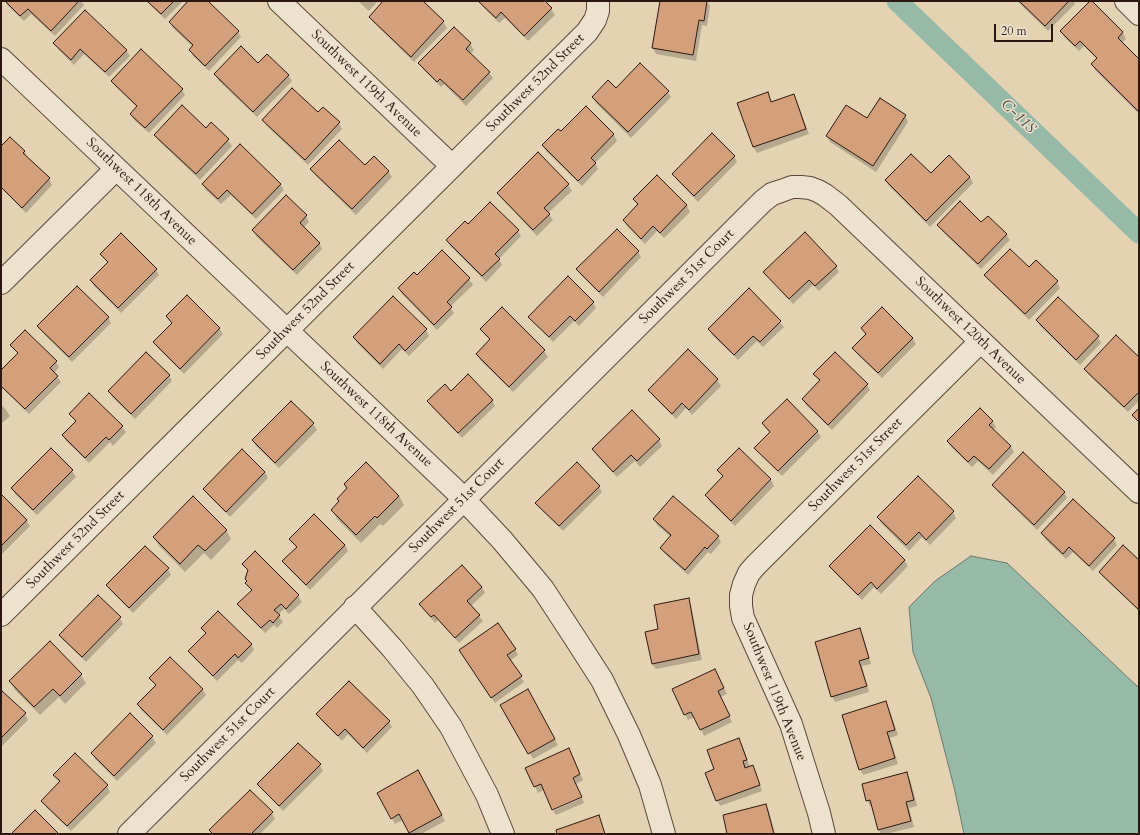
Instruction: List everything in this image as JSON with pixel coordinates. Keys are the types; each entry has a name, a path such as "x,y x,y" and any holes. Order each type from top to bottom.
{"street":[{"name":"Southwest 119th Avenue","path":"279,1 452,166"},
{"name":"Southwest 52nd Street","path":"1,615 587,32 595,20 598,11 598,1"},
{"path":"1126,1 1139,14"},
{"name":"Southwest 118th Avenue","path":"1,59 464,499 502,540 542,589 576,638 602,680 629,735 650,785 664,834"},
{"path":"1,283 116,169"},
{"name":"Southwest 120th Avenue","path":"792,187 818,190 838,205 1139,492"},
{"name":"Southwest 51st Court","path":"129,834 762,201 772,194 792,187"},
{"name":"Southwest 51st Street","path":"741,595 749,573 756,565 981,341"},
{"name":"Southwest 119th Avenue","path":"741,595 741,606 744,618 791,724 817,806 824,834"},
{"path":"355,607 392,648 423,686 451,727 487,796 503,834"}],"shaded area":[{"path":"971,556 1007,563 1139,688 1139,834 964,834 954,787 931,698 913,652 909,607 935,581"}],"building":[{"path":"5,1 79,1 51,31 28,9 20,16"},
{"path":"147,1 174,1 161,14"},
{"path":"188,1 208,1 239,31 205,66 189,50 193,45 169,22"},
{"path":"383,1 423,1 444,21 411,57 369,17"},
{"path":"478,1 545,1 552,8 524,36 501,12 496,18"},
{"path":"660,1 707,1 704,21 699,20 693,55 652,48"},
{"path":"1019,1 1069,1 1045,26"},
{"path":"1090,1 1092,1 1123,32 1118,38 1139,59 1139,112 1091,64 1097,58 1080,41 1075,46 1060,31"},
{"path":"85,10 127,50 105,72 80,49 71,60 53,43"},
{"path":"454,27 471,43 466,49 490,72 463,100 440,79 437,82 418,63"},
{"path":"241,46 258,63 267,54 289,75 253,112 214,74"},
{"path":"141,49 183,89 145,128 130,114 137,106 111,81"},
{"path":"640,63 669,91 628,132 592,97 608,80 616,88"},
{"path":"292,88 318,112 323,107 340,122 305,160 262,120"},
{"path":"768,92 771,102 794,94 806,129 753,147 737,103"},
{"path":"880,98 906,115 873,166 826,136 846,105 867,118"},
{"path":"182,105 206,128 211,122 229,139 196,174 154,135"},
{"path":"586,106 614,134 591,158 596,163 578,181 542,145 558,129 561,131"},
{"path":"712,133 735,156 694,196 672,174"},
{"path":"10,137 25,151 23,153 50,178 22,208 1,187 1,146"},
{"path":"339,140 365,165 374,156 389,171 352,209 310,169"},
{"path":"240,144 281,184 252,214 227,190 218,199 202,184"},
{"path":"538,152 569,184 544,208 550,214 533,230 497,193"},
{"path":"911,154 931,173 949,155 970,177 926,221 885,180"},
{"path":"657,175 687,205 660,233 653,226 641,239 623,220 638,204 633,199"},
{"path":"286,195 307,215 300,223 320,243 293,270 252,230"},
{"path":"960,201 981,222 988,216 1007,234 978,264 937,225"},
{"path":"490,202 519,230 495,254 500,259 482,276 446,240 465,221 468,224"},
{"path":"617,229 639,251 599,292 576,269"},
{"path":"805,232 837,266 815,286 809,280 789,299 763,272"},
{"path":"121,233 157,269 118,308 90,280 108,262 100,254"},
{"path":"1010,249 1029,267 1036,260 1058,281 1025,314 984,275"},
{"path":"442,250 470,278 447,302 452,307 434,325 398,288 414,272 417,275"},
{"path":"568,276 594,302 575,321 570,316 549,337 528,317"},
{"path":"77,286 109,317 69,357 37,326"},
{"path":"749,288 781,321 760,342 753,336 734,355 708,329"},
{"path":"187,295 220,328 180,369 153,342 172,323 166,316"},
{"path":"393,296 427,329 405,351 399,344 380,364 353,337"},
{"path":"1058,297 1099,336 1076,360 1036,320"},
{"path":"502,307 545,350 509,387 476,354 490,339 480,329"},
{"path":"882,307 913,338 878,373 852,348 866,334 861,328"},
{"path":"25,330 57,361 50,368 58,376 25,409 1,386 1,370 18,353 10,345"},
{"path":"1116,335 1139,357 1139,392 1124,407 1084,369"},
{"path":"688,349 718,379 689,410 682,403 672,414 648,390"},
{"path":"146,352 170,375 131,414 108,391"},
{"path":"835,352 868,384 828,425 802,399 820,380 813,374"},
{"path":"468,374 493,400 458,433 427,401 445,384 451,391"},
{"path":"89,393 123,426 109,440 106,437 85,458 62,435 76,421 69,414"},
{"path":"787,399 818,431 778,471 754,448 770,432 762,423"},
{"path":"291,401 314,423 275,463 252,440"},
{"path":"980,408 993,421 989,425 1011,446 989,469 974,456 968,462 947,441"},
{"path":"1139,408 1139,422 1132,415"},
{"path":"632,410 660,439 637,461 631,455 613,472 592,449"},
{"path":"51,448 73,470 33,510 11,488"},
{"path":"739,448 771,479 731,521 705,495 723,476 717,470"},
{"path":"242,449 265,472 226,512 203,489"},
{"path":"1023,452 1065,492 1034,525 992,485"},
{"path":"366,462 399,496 377,518 375,516 356,535 331,510 339,501 337,499 347,488 344,484"},
{"path":"577,462 600,486 559,526 535,503"},
{"path":"918,476 954,511 926,540 919,532 906,545 877,517"},
{"path":"1,494 27,520 1,546"},
{"path":"193,496 227,530 205,551 198,545 180,564 153,537"},
{"path":"673,496 719,536 707,549 705,547 685,570 660,548 671,535 653,519"},
{"path":"1073,499 1115,538 1089,566 1069,547 1063,554 1041,533"},
{"path":"314,514 345,545 306,585 282,561 297,547 289,539"},
{"path":"870,525 905,560 877,589 871,582 858,595 829,566"},
{"path":"1123,545 1139,560 1139,610 1099,572"},
{"path":"145,546 169,568 129,608 106,585"},
{"path":"255,551 299,595 286,609 281,604 274,610 280,615 273,623 270,620 261,628 237,604 252,590 245,583 247,581 245,579 248,570 242,564"},
{"path":"462,565 482,587 467,601 480,615 455,638 434,615 431,617 419,604"},
{"path":"98,595 121,617 82,657 59,635"},
{"path":"689,598 699,654 652,664 645,632 658,629 654,605"},
{"path":"218,611 252,644 238,658 235,654 213,676 188,651 206,633 201,628"},
{"path":"498,623 516,649 507,655 522,676 491,698 459,650"},
{"path":"860,628 869,658 859,661 867,686 831,697 815,642"},
{"path":"50,641 82,674 60,696 53,689 34,707 9,681"},
{"path":"170,657 203,689 163,730 137,704 156,685 149,678"},
{"path":"715,669 724,688 718,691 730,716 700,730 691,712 684,715 672,689"},
{"path":"349,681 390,721 363,748 345,729 338,736 316,714"},
{"path":"528,689 555,739 528,754 500,705"},
{"path":"2,691 26,713 1,738 1,692"},
{"path":"886,701 895,730 887,732 895,758 859,770 842,715"},
{"path":"130,713 153,736 114,776 91,753"},
{"path":"739,738 747,760 743,761 745,768 753,765 760,785 716,801 705,773 714,769 707,750"},
{"path":"298,743 321,764 279,806 257,784"},
{"path":"569,748 580,774 573,778 582,797 552,810 541,784 534,787 525,768"},
{"path":"75,753 108,785 67,826 41,801 60,781 53,775"},
{"path":"418,770 442,815 409,833 399,814 391,819 377,793"},
{"path":"907,772 914,800 906,802 911,821 878,830 870,800 866,801 862,784"},
{"path":"250,790 273,812 251,834 213,834 209,830"},
{"path":"766,804 774,834 727,834 723,815"},
{"path":"35,810 58,833 11,834"},
{"path":"599,815 605,834 557,834 556,830"}],"waterway":[{"name":"C-11S","path":"897,1 1139,233"}]}
